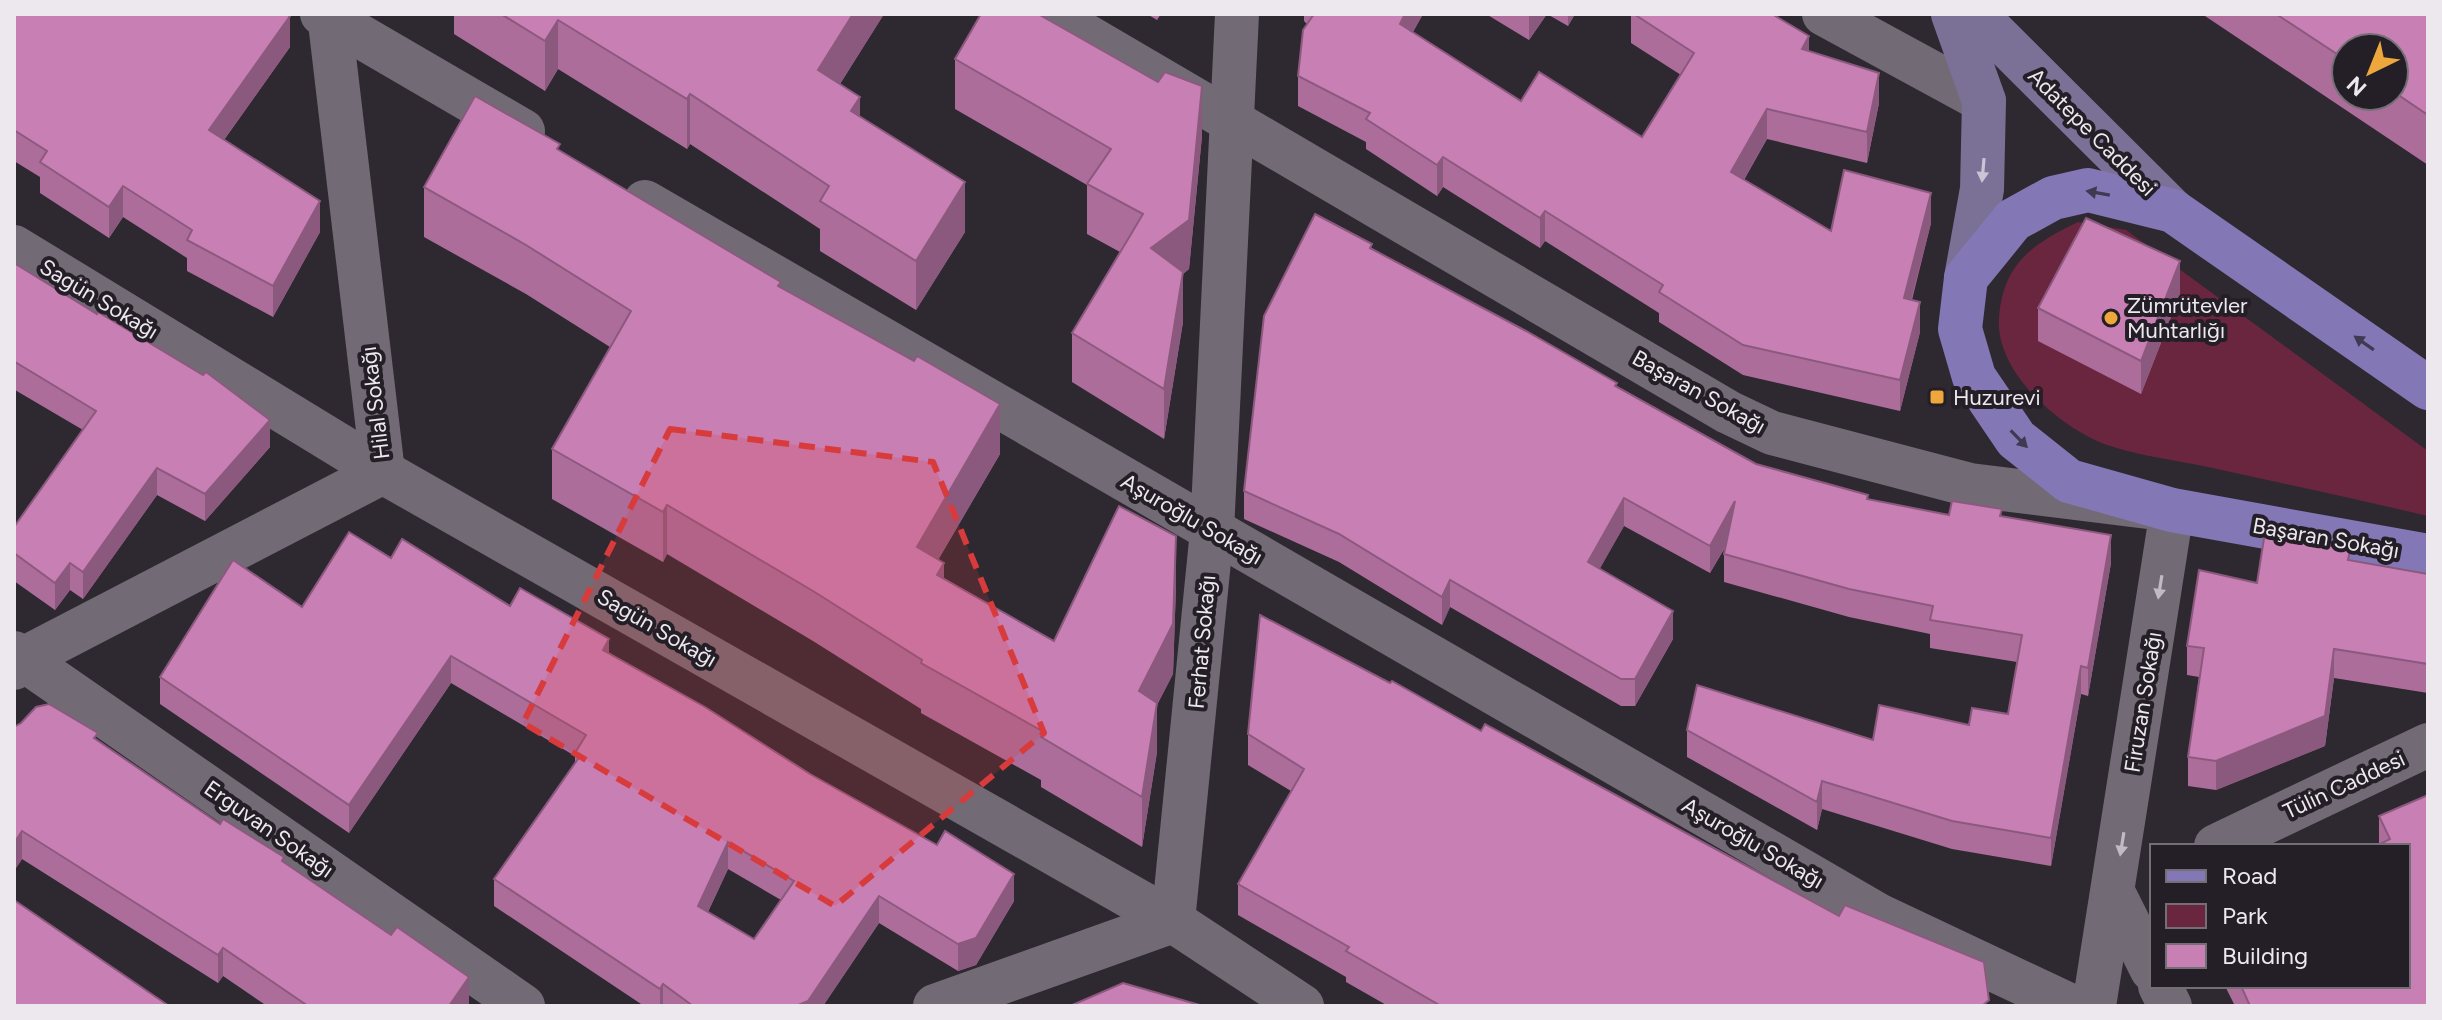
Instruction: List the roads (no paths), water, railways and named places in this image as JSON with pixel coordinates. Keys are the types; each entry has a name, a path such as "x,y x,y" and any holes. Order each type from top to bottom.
{"main road":[{"path":"1953,14 1984,101 1982,189 1960,329 1974,377 2016,439 2069,481 2172,510"},
{"name":"Adatepe Caddesi","path":"1975,14 2173,211"},
{"name":"Adatepe Caddesi","path":"1966,278 2013,220 2053,198 2088,190 2173,211"},
{"path":"2173,211 2428,388"},
{"name":"Başaran Sokağı","path":"2172,510 2428,556"}],"street":[{"name":"Başaran Sokağı","path":"1049,14 1715,404 1772,433 1970,485 2172,510"},
{"name":"Ferhat Sokağı","path":"1173,921 1212,531 1237,14"},
{"path":"1824,14 1984,101"},
{"path":"327,16 564,155"},
{"name":"Hilal Sokağı","path":"17,660 383,472 327,16"},
{"name":"Aşuroğlu Sokağı","path":"606,179 1880,916 2071,1006"},
{"name":"Sagün Sokağı","path":"14,247 383,472 1173,921 1302,1006"},
{"name":"Firuzan Sokağı","path":"2133,885 2172,510"},
{"name":"Erguvan Sokağı","path":"17,660 523,1006"},
{"name":"Tülin Caddesi","path":"2220,844 2428,745"},
{"path":"2133,885 2150,961"},
{"path":"2094,1006 2133,885"},
{"path":"935,1006 1173,921"},
{"path":"2161,988 2170,1006"}],"place":[{"name":"Zümrütevler Muhtarlığı","path":"2111,318"},
{"name":"Huzurevi","path":"1937,397"}]}
